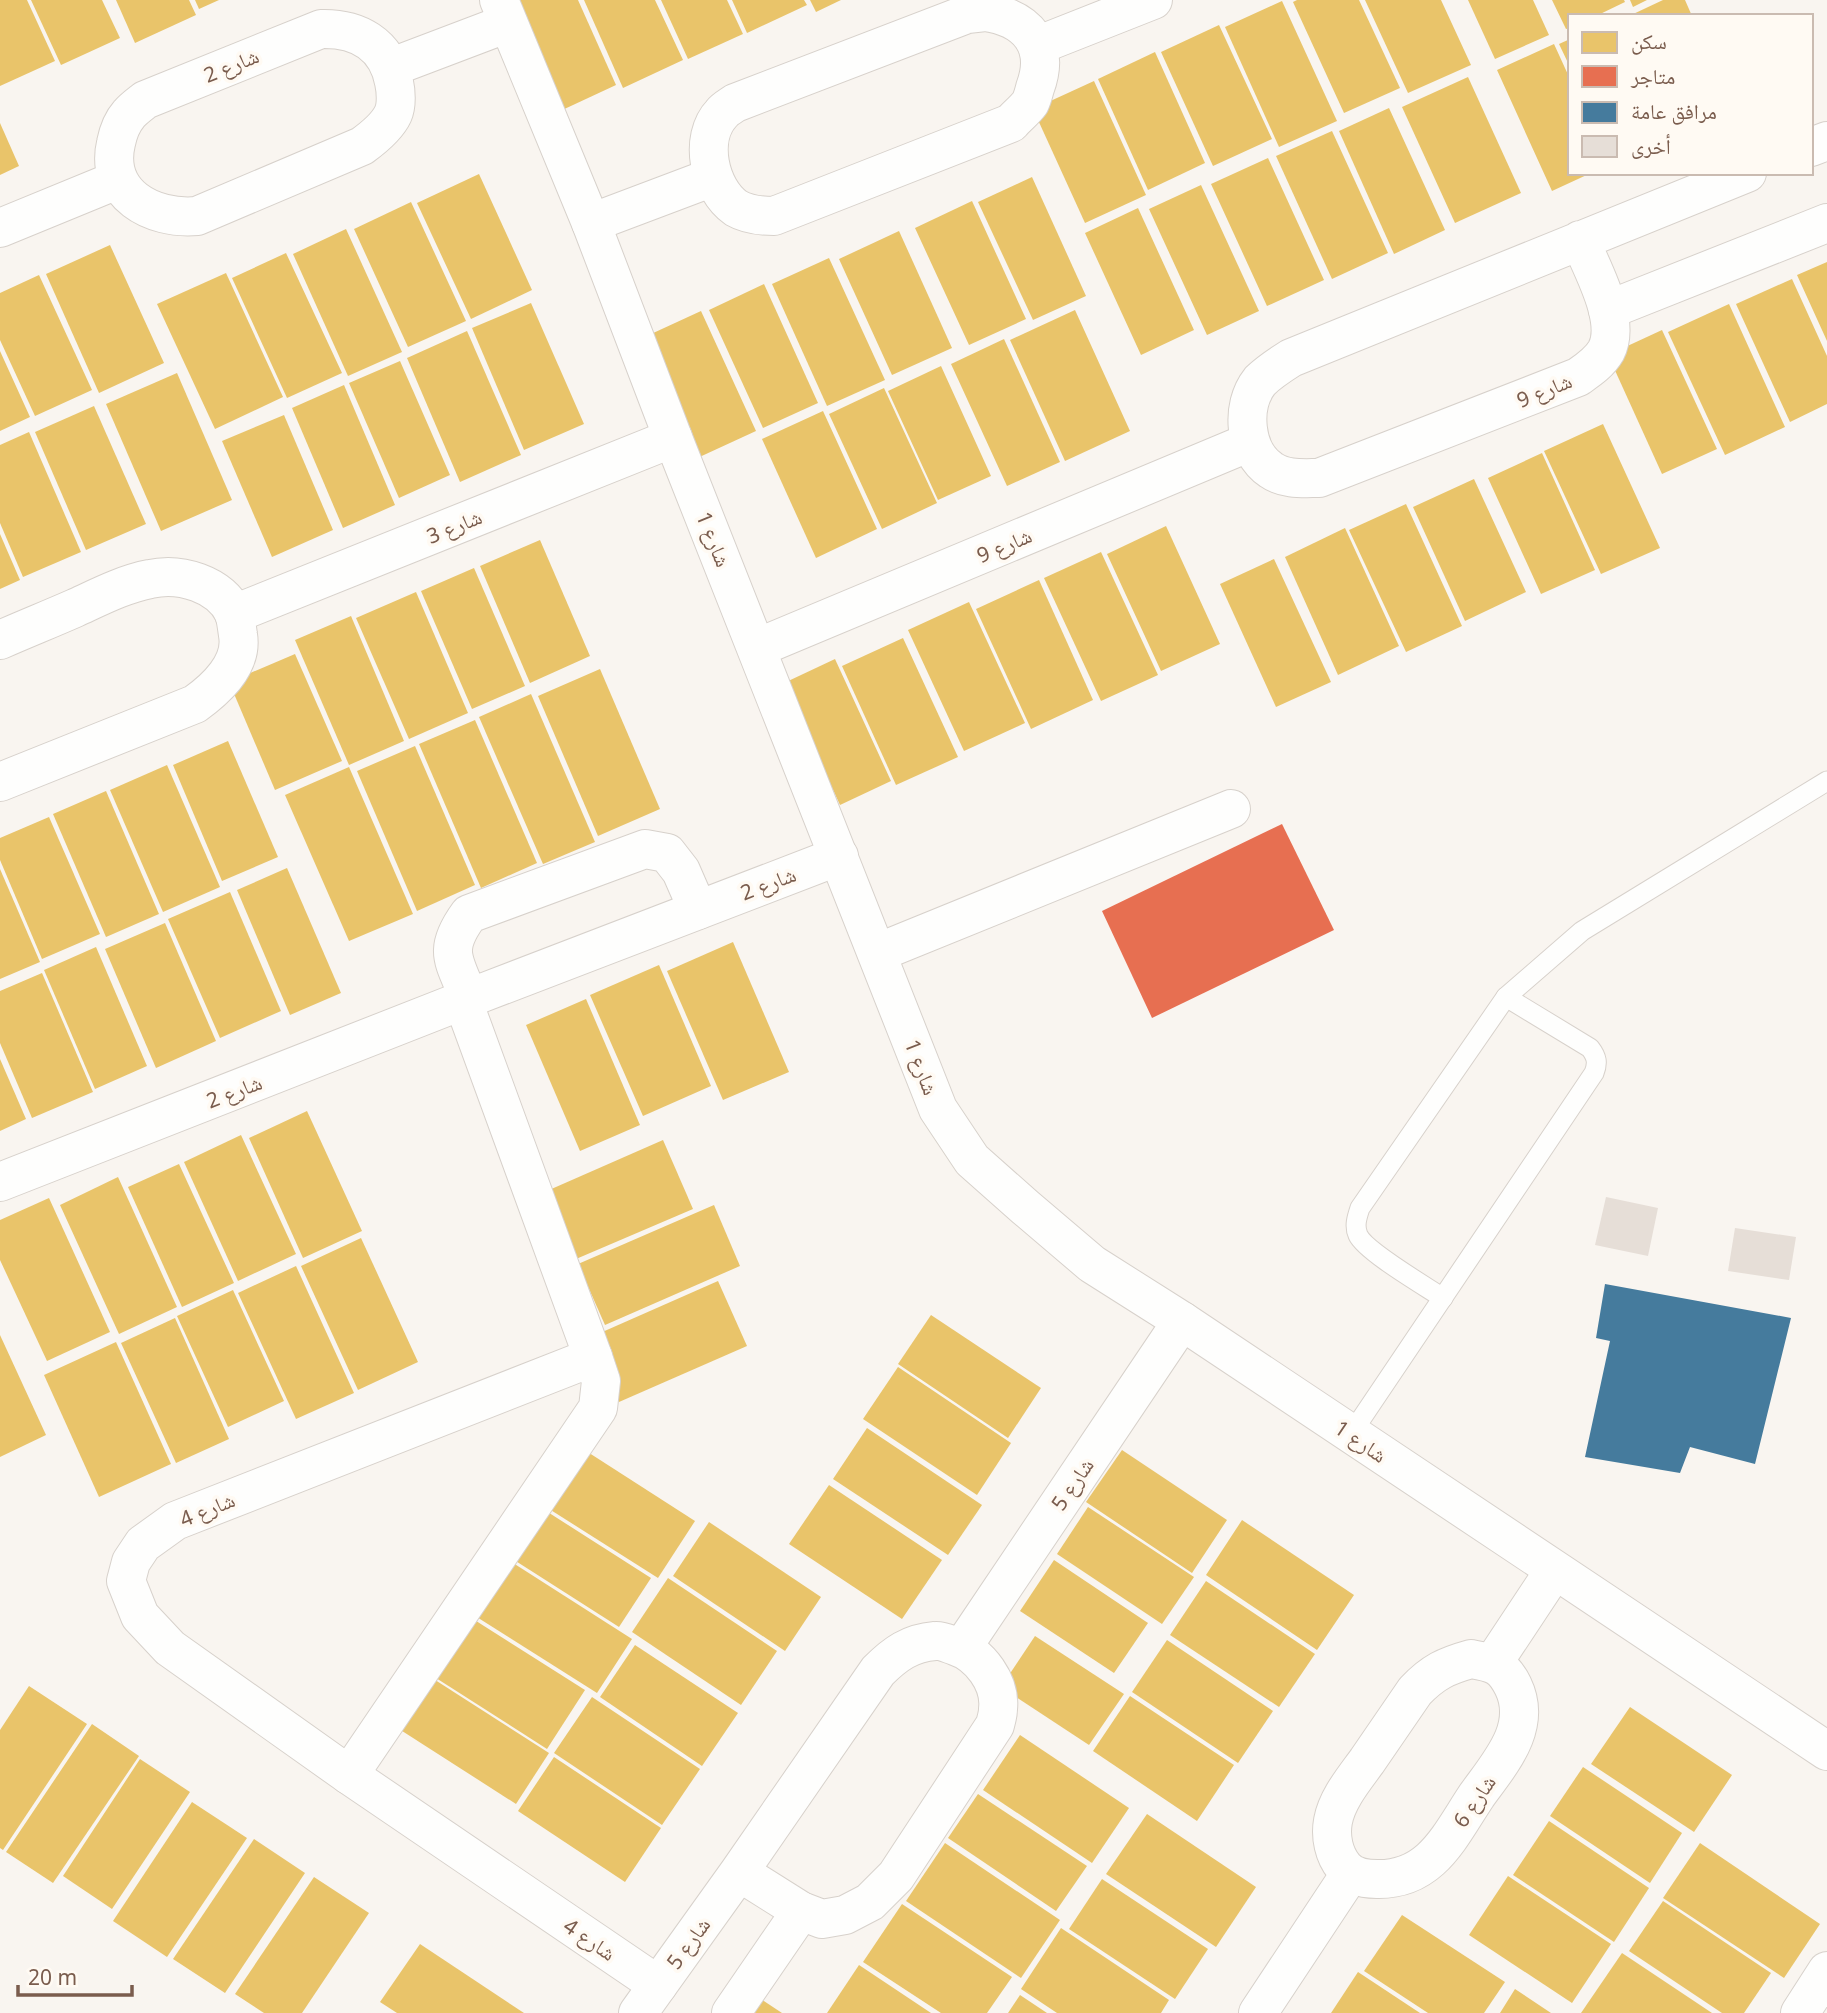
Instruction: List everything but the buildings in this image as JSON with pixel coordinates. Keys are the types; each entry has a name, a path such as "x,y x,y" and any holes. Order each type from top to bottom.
{"street":[{"path":"1038,45 1153,0"},
{"path":"0,228 117,180 135,201 157,212 180,217 197,216 362,146 377,135 393,114 397,93 392,68 504,11"},
{"name":"شارع 1","path":"504,11 591,223 938,1109 972,1160 1092,1264 1182,1321 1827,1751"},
{"path":"967,14 1004,14 1022,25 1038,45 1041,65 1038,80 1029,104 1010,123 774,216 755,216 737,208 723,196 713,177 708,155 711,133 720,114 735,103 967,14"},
{"name":"شارع 2","path":"117,180 114,153 118,132 129,114 145,100 321,29 339,29 357,34 375,45 392,68"},
{"path":"1250,442 1247,425 1250,405 1259,383 1291,358 1742,175"},
{"path":"591,223 713,177"},
{"path":"1608,310 1827,223"},
{"name":"شارع 9","path":"757,649 1250,442 1257,457 1272,471 1295,479 1320,478 1578,377 1594,366 1606,350 1612,330 1608,310 1580,240"},
{"name":"شارع 3","path":"234,614 673,438"},
{"path":"0,640 151,578 179,578 198,582 218,592 234,614 239,642 233,663 216,689 195,704 0,782"},
{"path":"877,953 1231,809"},
{"path":"349,1775 598,1408 601,1381 466,1000 452,953 457,932 469,914 645,849 667,853 681,871 698,910"},
{"name":"شارع 2","path":"0,1182 839,856"},
{"name":"شارع 5","path":"648,1999 878,1671 893,1656 914,1645 937,1640 962,1648 1182,1321"},
{"name":"شارع 4","path":"593,1357 175,1521 143,1544 131,1562 126,1581 140,1616 170,1648 349,1775 648,1999"},
{"path":"1258,2013 1350,1874 1340,1862 1333,1846 1333,1821 1342,1796 1428,1676 1471,1659 1493,1663 1554,1570"},
{"path":"739,1872 801,1911 822,1919 845,1915 870,1902 896,1876 995,1725 999,1707 994,1686 983,1664 962,1648"},
{"name":"شارع 6","path":"1350,1874 1368,1880 1392,1880 1415,1871 1436,1857 1512,1744 1520,1718 1519,1698 1508,1677 1493,1663"},
{"path":"731,2013 801,1911"},
{"path":"1800,2013 1827,1971"}],"lane":[{"path":"1443,1298 1367,1247 1357,1234 1356,1223 1360,1208 1506,997 1582,931 1827,781"},
{"path":"1351,1434 1594,1073 1597,1064 1595,1054 1590,1048 1506,997"}]}
